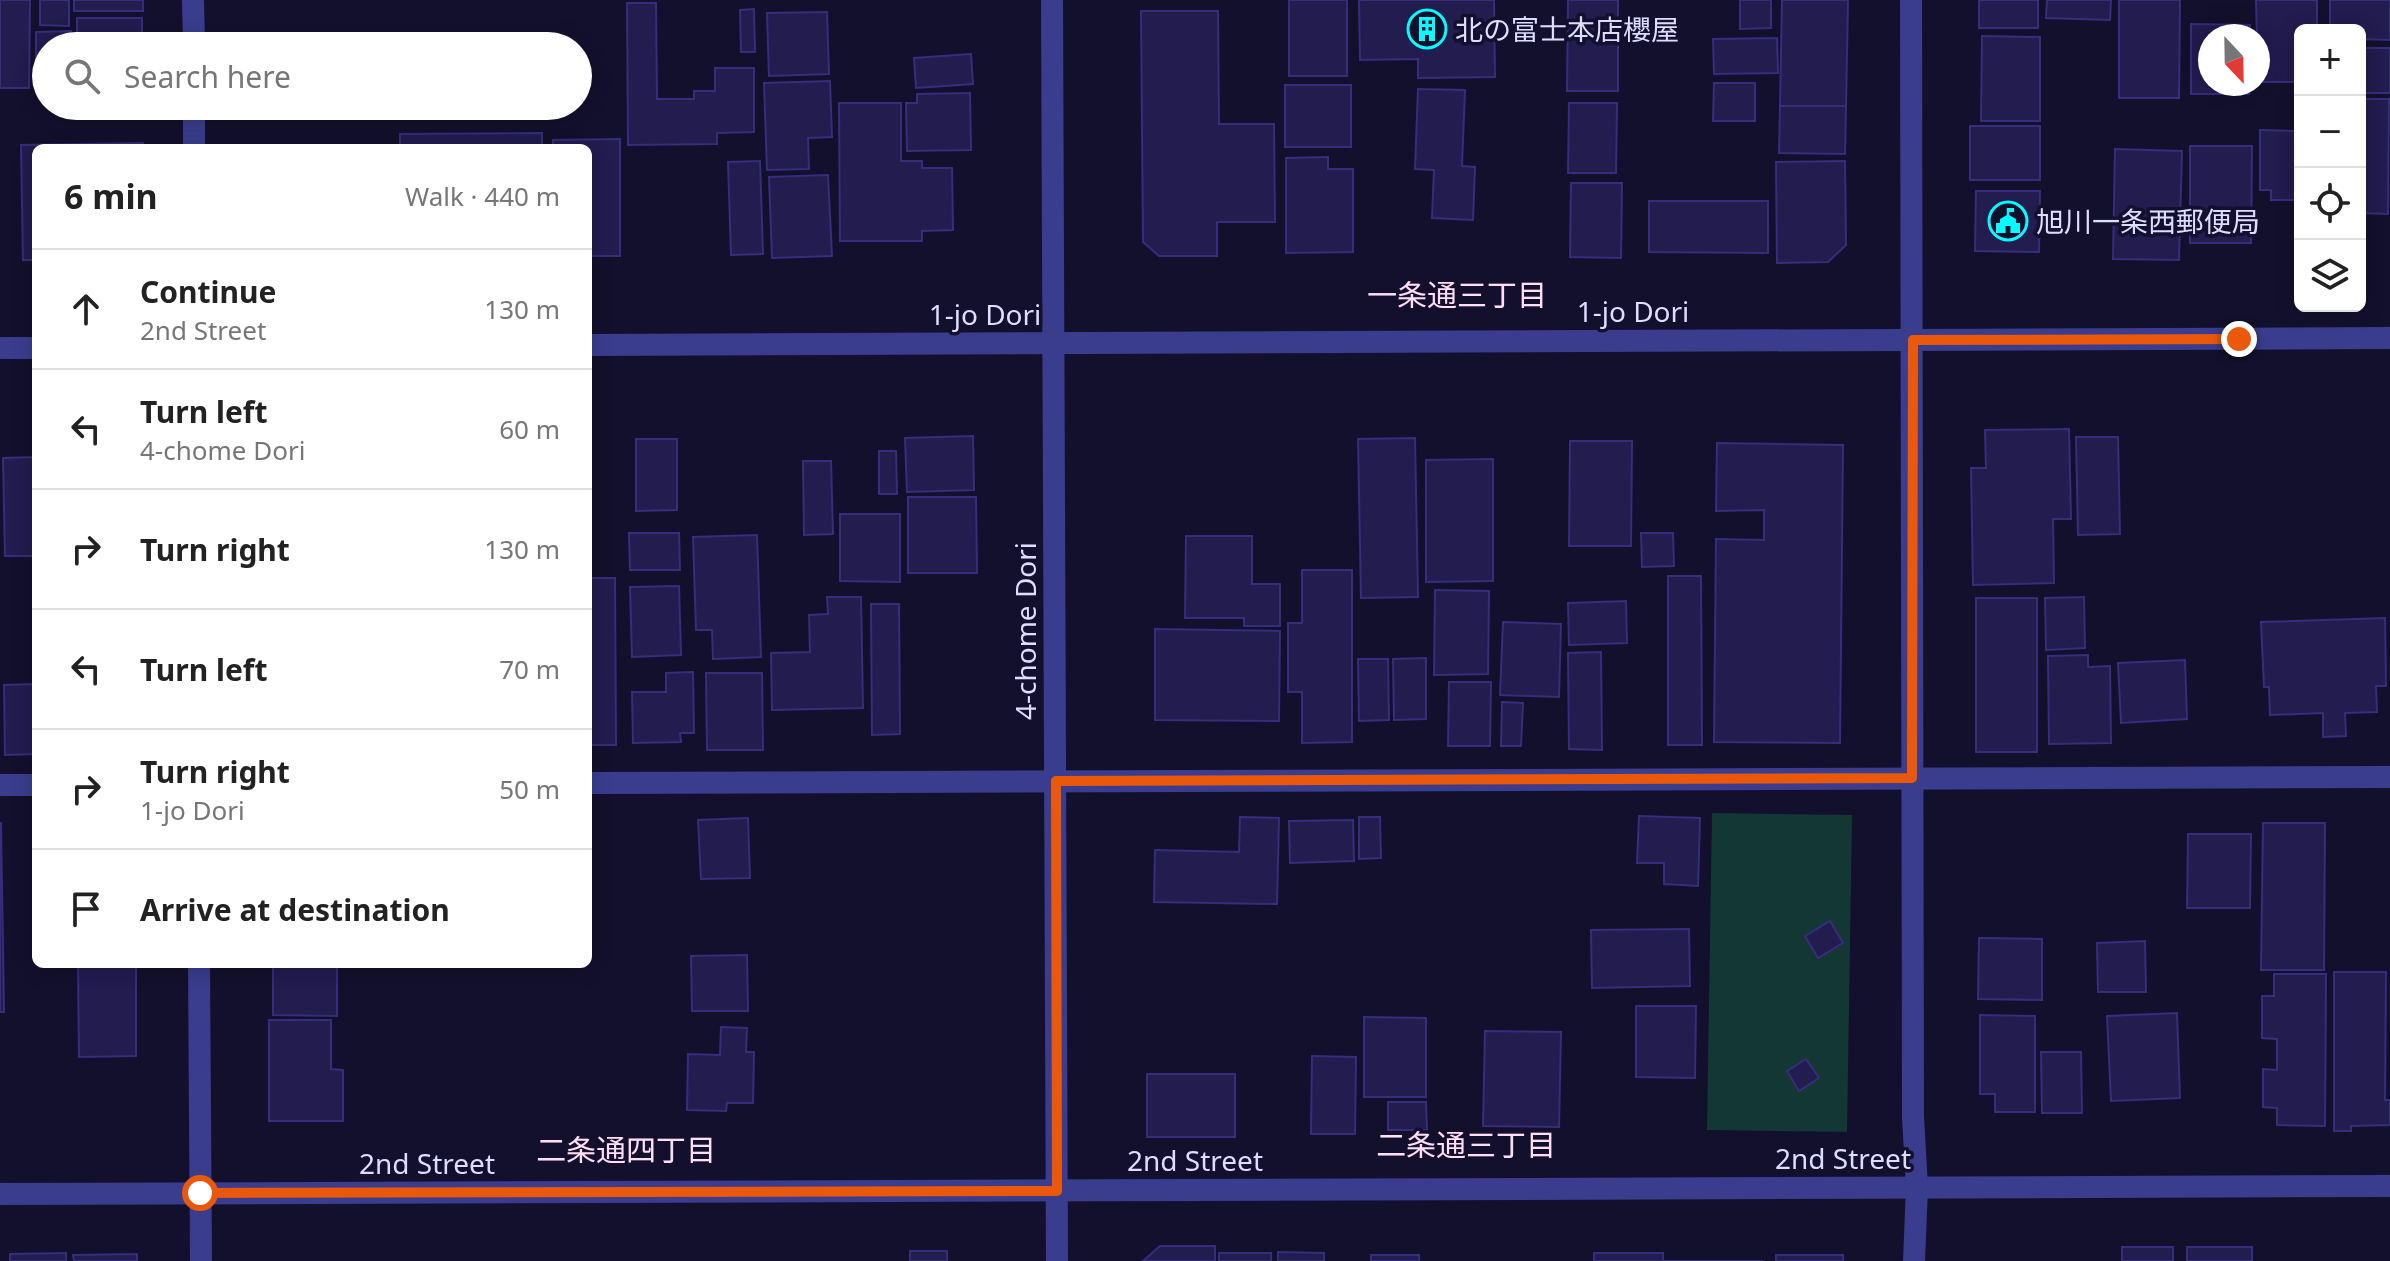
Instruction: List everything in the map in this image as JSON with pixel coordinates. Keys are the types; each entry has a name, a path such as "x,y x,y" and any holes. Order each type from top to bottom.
{"street":[{"path":"193,0 194,32"},
{"name":"4-chome Dori","path":"1052,0 1057,1261"},
{"path":"1911,0 1913,1102 1917,1187 1914,1261"},
{"path":"194,120 194,144"},
{"name":"1-jo Dori","path":"592,345 2390,338"},
{"path":"0,348 32,348"},
{"path":"592,783 2390,777"},
{"path":"0,785 32,785"},
{"path":"199,968 201,1261"},
{"name":"2nd Street","path":"0,1194 2390,1186"}],"green space":[{"path":"1712,813 1852,815 1847,1132 1707,1130"}],"building":[{"path":"0,0 30,0 29,88 0,88"},
{"path":"40,0 69,0 69,26 40,25"},
{"path":"74,0 143,0 143,11 74,11"},
{"path":"1289,0 1347,0 1347,76 1289,76"},
{"name":"北の富士本店櫻屋","path":"1359,0 1494,0 1495,77 1418,78 1418,59 1360,60"},
{"path":"1568,0 1618,0 1618,91 1567,91"},
{"path":"1740,0 1771,0 1771,28 1740,29"},
{"path":"1782,0 1848,0 1846,106 1780,106"},
{"path":"1979,0 2038,0 2038,28 1979,28"},
{"path":"2047,0 2111,0 2110,20 2046,18"},
{"path":"2119,0 2180,0 2179,98 2119,98"},
{"path":"2256,0 2317,0 2317,24 2294,24 2294,82 2270,82 2270,24 2257,24"},
{"path":"2330,0 2390,0 2390,40 2366,39 2366,24 2330,24"},
{"path":"627,3 656,3 657,99 694,99 694,91 715,91 715,68 754,68 754,132 717,133 717,144 628,145"},
{"path":"754,9 755,52 741,52 740,10"},
{"path":"1141,11 1218,11 1219,124 1274,124 1275,222 1217,222 1217,256 1159,256 1143,242"},
{"path":"827,12 829,74 769,76 767,13"},
{"path":"77,18 142,18 142,32 77,32"},
{"path":"2191,24 2198,24 2198,94 2191,94"},
{"path":"1982,36 2040,37 2040,121 1981,121"},
{"path":"1777,38 1778,73 1714,74 1713,39"},
{"path":"2366,48 2390,48 2390,93 2366,93"},
{"path":"971,54 973,84 916,88 914,58"},
{"path":"830,81 832,137 808,138 809,169 767,170 764,83"},
{"path":"1714,83 1755,83 1755,121 1713,121"},
{"path":"1285,85 1351,85 1351,147 1285,147"},
{"path":"1418,89 1465,90 1462,166 1475,167 1473,220 1432,218 1434,170 1415,169"},
{"path":"970,93 971,150 907,151 906,103 917,103 917,94"},
{"path":"2366,99 2389,99 2388,214 2366,213"},
{"path":"839,103 901,103 901,161 922,161 922,168 952,168 953,230 922,231 922,241 840,241"},
{"path":"1569,103 1617,103 1616,173 1568,173"},
{"path":"1780,106 1846,106 1845,154 1779,153"},
{"path":"1970,126 2040,126 2040,180 1970,180"},
{"path":"2260,130 2294,131 2294,200 2271,200 2271,190 2260,190"},
{"path":"542,133 542,144 400,144 400,134"},
{"path":"620,139 620,256 592,256 592,144 553,144 553,140"},
{"path":"21,145 32,145 32,260 23,260"},
{"path":"2190,146 2252,146 2251,243 2190,243"},
{"path":"2115,149 2182,151 2179,260 2113,259"},
{"path":"1328,157 1328,169 1353,169 1353,252 1286,253 1286,158"},
{"path":"760,161 763,254 731,255 728,162"},
{"path":"1845,161 1846,245 1828,262 1777,263 1776,162"},
{"path":"828,175 832,256 772,258 769,177"},
{"path":"1571,183 1622,183 1621,258 1570,257"},
{"name":"旭川一条西郵便局","path":"1976,191 2040,191 2039,252 1975,251"},
{"path":"1649,201 1768,201 1768,253 1649,252"},
{"path":"2069,429 2071,519 2053,519 2054,583 1973,585 1971,468 1986,468 1985,430"},
{"path":"973,436 974,490 907,492 905,438"},
{"path":"2076,437 2118,437 2120,534 2078,535"},
{"path":"1415,438 1418,597 1361,598 1358,439"},
{"path":"636,439 677,439 677,510 636,511"},
{"path":"1570,441 1632,441 1631,546 1569,546"},
{"path":"1717,443 1843,445 1840,743 1714,742 1716,539 1764,540 1764,510 1716,511"},
{"path":"879,451 896,451 897,494 879,494"},
{"path":"32,457 32,556 5,556 3,458"},
{"path":"1493,459 1493,581 1426,582 1426,460"},
{"path":"803,461 831,461 833,534 804,535"},
{"path":"908,497 976,497 977,573 908,573"},
{"path":"840,514 900,514 900,582 840,581"},
{"path":"629,533 679,533 680,570 630,570"},
{"path":"1641,533 1673,533 1674,566 1642,567"},
{"path":"757,535 761,657 713,659 712,630 696,630 693,537"},
{"path":"1186,536 1252,536 1252,584 1280,584 1280,626 1244,626 1244,618 1185,618"},
{"path":"1302,570 1352,570 1352,742 1302,743 1302,692 1288,692 1288,623 1302,623"},
{"path":"1668,576 1701,576 1702,745 1668,745"},
{"path":"592,578 615,578 616,745 592,745"},
{"path":"679,586 681,655 632,657 630,587"},
{"path":"1435,590 1489,591 1488,674 1434,675"},
{"path":"827,597 861,597 863,708 772,710 771,653 810,652 809,615 828,614"},
{"path":"2084,597 2085,648 2046,650 2045,598"},
{"path":"1976,598 2037,598 2037,752 1976,752"},
{"path":"1626,601 1627,643 1569,645 1568,603"},
{"path":"871,604 899,604 900,734 872,735"},
{"path":"2385,618 2386,686 2376,686 2377,712 2345,713 2346,736 2323,737 2323,713 2270,715 2269,687 2264,687 2261,622"},
{"path":"1503,622 1561,624 1559,697 1500,695"},
{"path":"1155,629 1280,631 1279,721 1155,720"},
{"path":"1601,652 1602,750 1569,749 1568,653"},
{"path":"2088,655 2088,667 2110,666 2111,743 2049,744 2048,656"},
{"path":"1426,658 1426,719 1394,720 1393,659"},
{"path":"1358,659 1388,659 1389,720 1359,721"},
{"path":"2185,660 2187,719 2121,723 2118,663"},
{"path":"693,672 694,733 680,733 681,742 633,743 632,692 666,692 666,673"},
{"path":"706,673 762,673 763,750 707,750"},
{"path":"1449,682 1491,682 1490,746 1448,746"},
{"path":"32,684 32,754 5,755 4,685"},
{"path":"1502,702 1523,703 1521,746 1501,746"},
{"path":"1639,816 1700,818 1698,886 1664,884 1664,863 1637,863"},
{"path":"1240,817 1279,818 1277,904 1154,902 1155,850 1239,852"},
{"path":"1359,817 1380,817 1381,858 1359,859"},
{"path":"748,818 750,878 701,879 698,820"},
{"path":"1353,820 1354,861 1290,863 1289,821"},
{"path":"1,823 4,1012 0,1012"},
{"path":"2263,823 2325,823 2324,970 2261,970"},
{"path":"2188,834 2251,834 2250,908 2187,908"},
{"path":"1830,921 1843,943 1818,958 1805,936"},
{"path":"1689,929 1690,986 1592,988 1591,930"},
{"path":"1979,938 2042,939 2042,1000 1978,999"},
{"path":"2145,941 2146,992 2098,992 2097,943"},
{"path":"747,955 748,1011 692,1011 691,956"},
{"path":"78,968 136,968 136,1056 79,1057"},
{"path":"273,968 337,968 337,1016 273,1015"},
{"path":"2334,972 2386,972 2385,1100 2390,1100 2390,1125 2351,1126 2351,1131 2334,1131"},
{"path":"2274,974 2326,974 2325,1126 2277,1125 2277,1108 2263,1107 2263,1069 2277,1070 2277,1039 2262,1038 2262,996 2274,996"},
{"path":"1636,1006 1696,1006 1695,1078 1636,1077"},
{"path":"2177,1013 2180,1098 2111,1101 2107,1016"},
{"path":"1980,1015 2035,1016 2035,1112 1995,1112 1995,1094 1980,1094"},
{"path":"1364,1017 1426,1018 1426,1097 1364,1097"},
{"path":"269,1020 331,1020 331,1069 343,1070 343,1121 269,1121"},
{"path":"721,1027 747,1028 746,1052 754,1052 753,1103 727,1103 726,1111 687,1110 688,1054 720,1055"},
{"path":"1485,1031 1561,1032 1559,1127 1483,1126"},
{"path":"2041,1052 2081,1052 2082,1113 2042,1113"},
{"path":"1312,1056 1356,1057 1355,1134 1311,1134"},
{"path":"1806,1059 1819,1078 1799,1091 1787,1071"},
{"path":"1147,1074 1235,1074 1235,1137 1147,1137"},
{"path":"1388,1102 1426,1102 1427,1130 1388,1130"},
{"path":"1160,1246 1215,1246 1215,1261 1143,1261"},
{"path":"2122,1247 2173,1247 2173,1261 2122,1261"},
{"path":"2187,1247 2252,1247 2252,1261 2187,1261"},
{"path":"910,1251 947,1251 947,1261 910,1261"},
{"path":"1278,1252 1324,1253 1324,1261 1278,1261"},
{"path":"66,1253 66,1261 10,1261 10,1254"},
{"path":"1219,1253 1271,1253 1271,1261 1219,1261"},
{"path":"1594,1253 1663,1253 1663,1261 1594,1261"},
{"path":"137,1254 137,1261 74,1261 73,1255"},
{"path":"1371,1255 1419,1255 1419,1261 1371,1261"},
{"path":"1776,1255 1843,1255 1843,1261 1776,1261"}],"place":[{"name":"北の富士本店櫻屋","path":"1427,29"},
{"name":"旭川一条西郵便局","path":"2008,221"}],"district":[{"name":"一条通三丁目","path":"1457,294"},
{"name":"二条通三丁目","path":"1466,1144"},
{"name":"二条通四丁目","path":"626,1149"}],"route":[{"path":"200,1193 1057,1191 1056,781 1912,778 1913,340 2239,339"}]}
